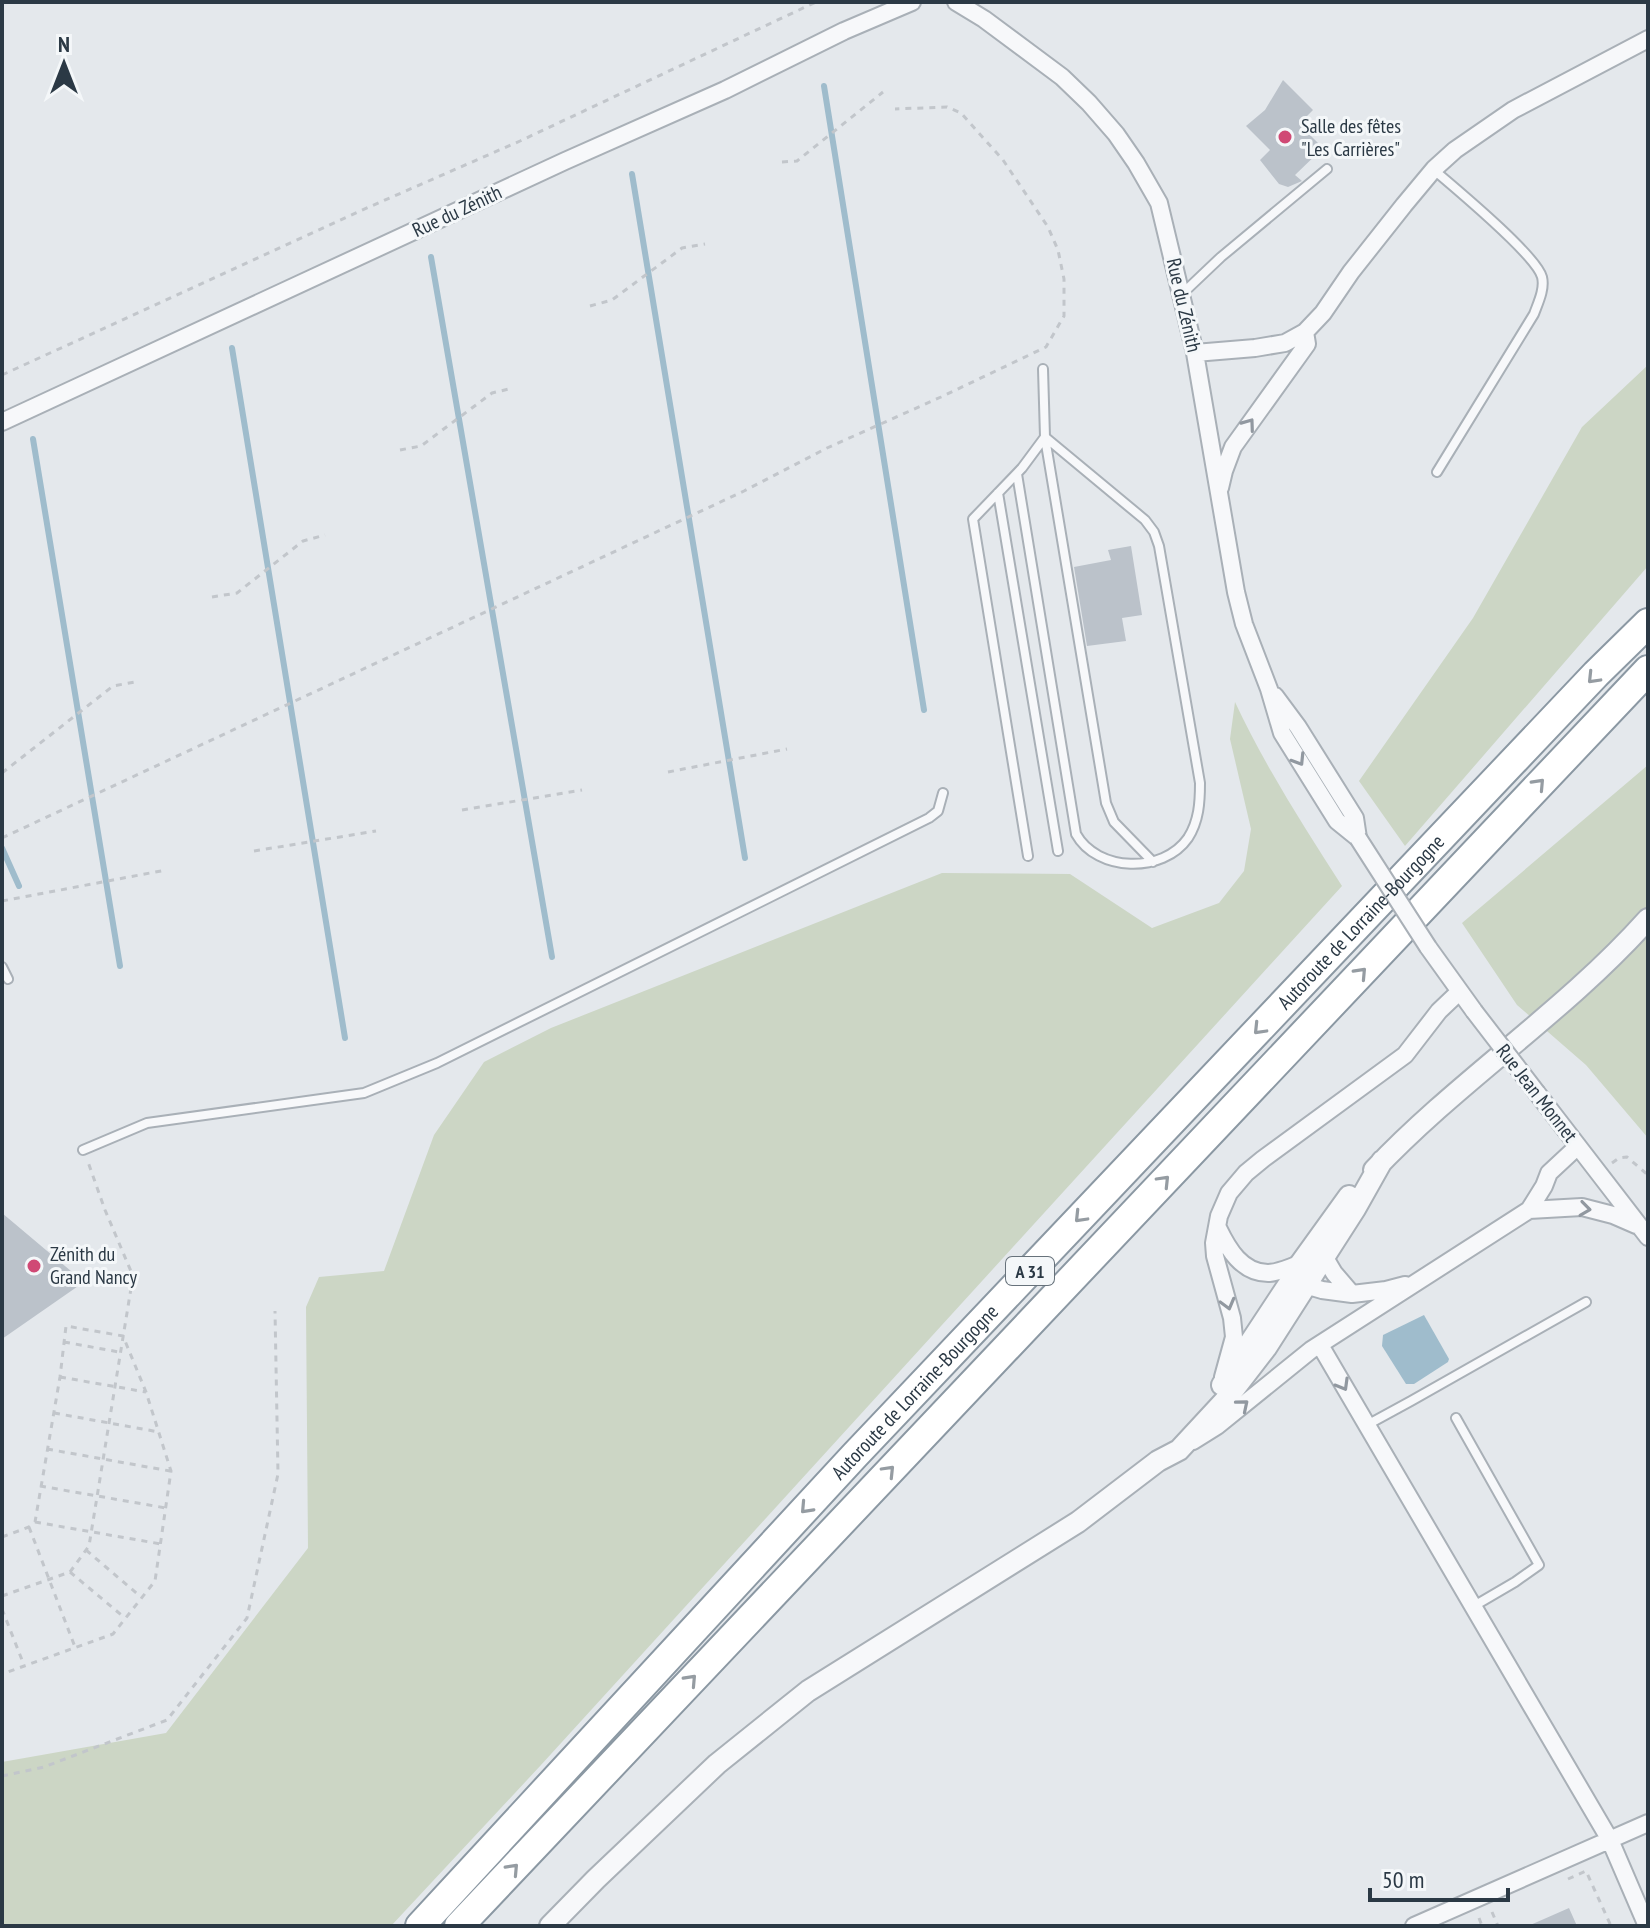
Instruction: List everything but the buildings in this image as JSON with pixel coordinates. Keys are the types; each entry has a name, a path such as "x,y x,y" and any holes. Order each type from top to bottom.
{"highway":[{"name":"Autoroute de Lorraine-Bourgogne","path":"420,1926 855,1455 1648,623"},
{"name":"Autoroute de Lorraine-Bourgogne","path":"459,1926 1648,670"}],"street":[{"name":"Rue du Zénith","path":"2,422 912,2"},
{"name":"Rue du Zénith","path":"956,2 1062,77 1089,103 1116,134 1159,203 1195,353 1236,592 1282,733 1337,821 1358,838 1428,947"},
{"path":"1195,353 1285,343 1305,332 1434,169 1455,150 1513,110 1648,39"},
{"path":"1219,495 1233,447 1307,344 1305,332"},
{"path":"1179,1450 1229,1396 1266,1348 1296,1285 1300,1264 1346,1199 1382,1161 1538,1024 1648,919"},
{"name":"Rue Jean Monnet","path":"1428,947 1459,992 1644,1232"},
{"path":"1220,1388 1234,1337 1214,1243 1223,1203 1229,1193 1246,1173 1405,1055 1439,1011 1459,992"},
{"path":"550,1926 717,1764 808,1691 1078,1522 1158,1461 1217,1426 1320,1345 1529,1210 1549,1173 1578,1146"},
{"path":"1158,1461 1220,1388 1296,1285 1324,1256 1382,1161"},
{"path":"1529,1210 1582,1207 1613,1215 1644,1232"},
{"path":"1218,1228 1227,1247 1252,1270 1269,1273 1300,1264"},
{"path":"1324,1256 1352,1294"},
{"path":"1296,1285 1352,1294 1386,1290 1422,1280"},
{"path":"1320,1345 1610,1840 1647,1926"},
{"path":"1414,1926 1648,1823"}],"lane":[{"path":"1181,295 1221,257 1327,169"},
{"path":"1434,169 1535,264 1543,279 1534,314 1437,472"},
{"path":"1043,369 1045,437 1106,803 1114,822 1153,862"},
{"path":"1028,856 973,519 1017,474 1045,437"},
{"path":"1017,474 1076,834 1090,852 1111,860 1128,864 1165,858 1178,850 1196,822 1200,783 1159,546 1145,520 1045,437"},
{"path":"998,493 1058,851"},
{"path":"83,1150 147,1123 364,1093 437,1063 929,818 938,811 943,793"},
{"path":"2,967 8,979"},
{"path":"1366,1425 1586,1302"},
{"path":"1456,1418 1539,1565 1473,1606"}],"path":[{"path":"2,375 520,141 816,2"},
{"path":"782,162 797,161 883,92"},
{"path":"2,838 1046,347 1064,316 1064,279 1058,250 1048,227 1003,160 961,113 947,107 895,109"},
{"path":"590,306 612,300 682,248 705,244"},
{"path":"400,450 421,446 492,393 513,388"},
{"path":"212,597 237,593 303,541 325,535"},
{"path":"2,773 113,686 135,682"},
{"path":"668,772 787,749"},
{"path":"462,810 582,790"},
{"path":"254,851 376,831"},
{"path":"2,901 166,870"},
{"path":"2,1596 70,1572 89,1546 133,1276 83,1150"},
{"path":"1598,1172 1619,1158 1627,1157 1648,1175"},
{"path":"2,1776 44,1767 167,1720 247,1618 278,1474 275,1311"},
{"path":"2,1537 35,1522 66,1326 123,1336"},
{"path":"2,1674 113,1634 155,1581 171,1471 146,1392 123,1336"},
{"path":"64,1342 120,1352"},
{"path":"60,1377 146,1392"},
{"path":"54,1413 159,1432"},
{"path":"47,1449 171,1471"},
{"path":"40,1486 166,1508"},
{"path":"35,1522 162,1544"},
{"path":"29,1527 75,1649"},
{"path":"86,1550 141,1597"},
{"path":"70,1572 125,1618"},
{"path":"2,1609 24,1666"},
{"path":"1566,1880 1586,1871 1611,1926"},
{"path":"1492,1912 1498,1926"},
{"path":"1469,1922 1479,1918 1482,1926"}],"green space":[{"path":"1648,365 1648,566 1405,846 1359,781 1473,618 1582,427"},
{"path":"1235,702 1272,773 1342,886 391,1926 2,1926 2,1762 166,1733 308,1548 306,1307 319,1277 384,1271 434,1135 484,1062 551,1028 942,873 1070,874 1152,928 1219,903 1244,871 1251,829 1230,739"},
{"path":"1648,765 1648,1138 1586,1065 1517,1005 1462,923"}],"water":[{"path":"1424,1315 1449,1359 1414,1384 1406,1384 1382,1346 1383,1335"}],"waterway":[{"path":"824,86 924,710"},
{"path":"632,174 745,858"},
{"path":"431,257 552,957"},
{"path":"232,348 345,1038"},
{"path":"33,439 120,966"},
{"path":"2,848 19,886"}],"place":[{"name":"Salle des fêtes \"Les Carrières\"","path":"1285,137"},
{"name":"Zénith du Grand Nancy","path":"34,1266"}]}
